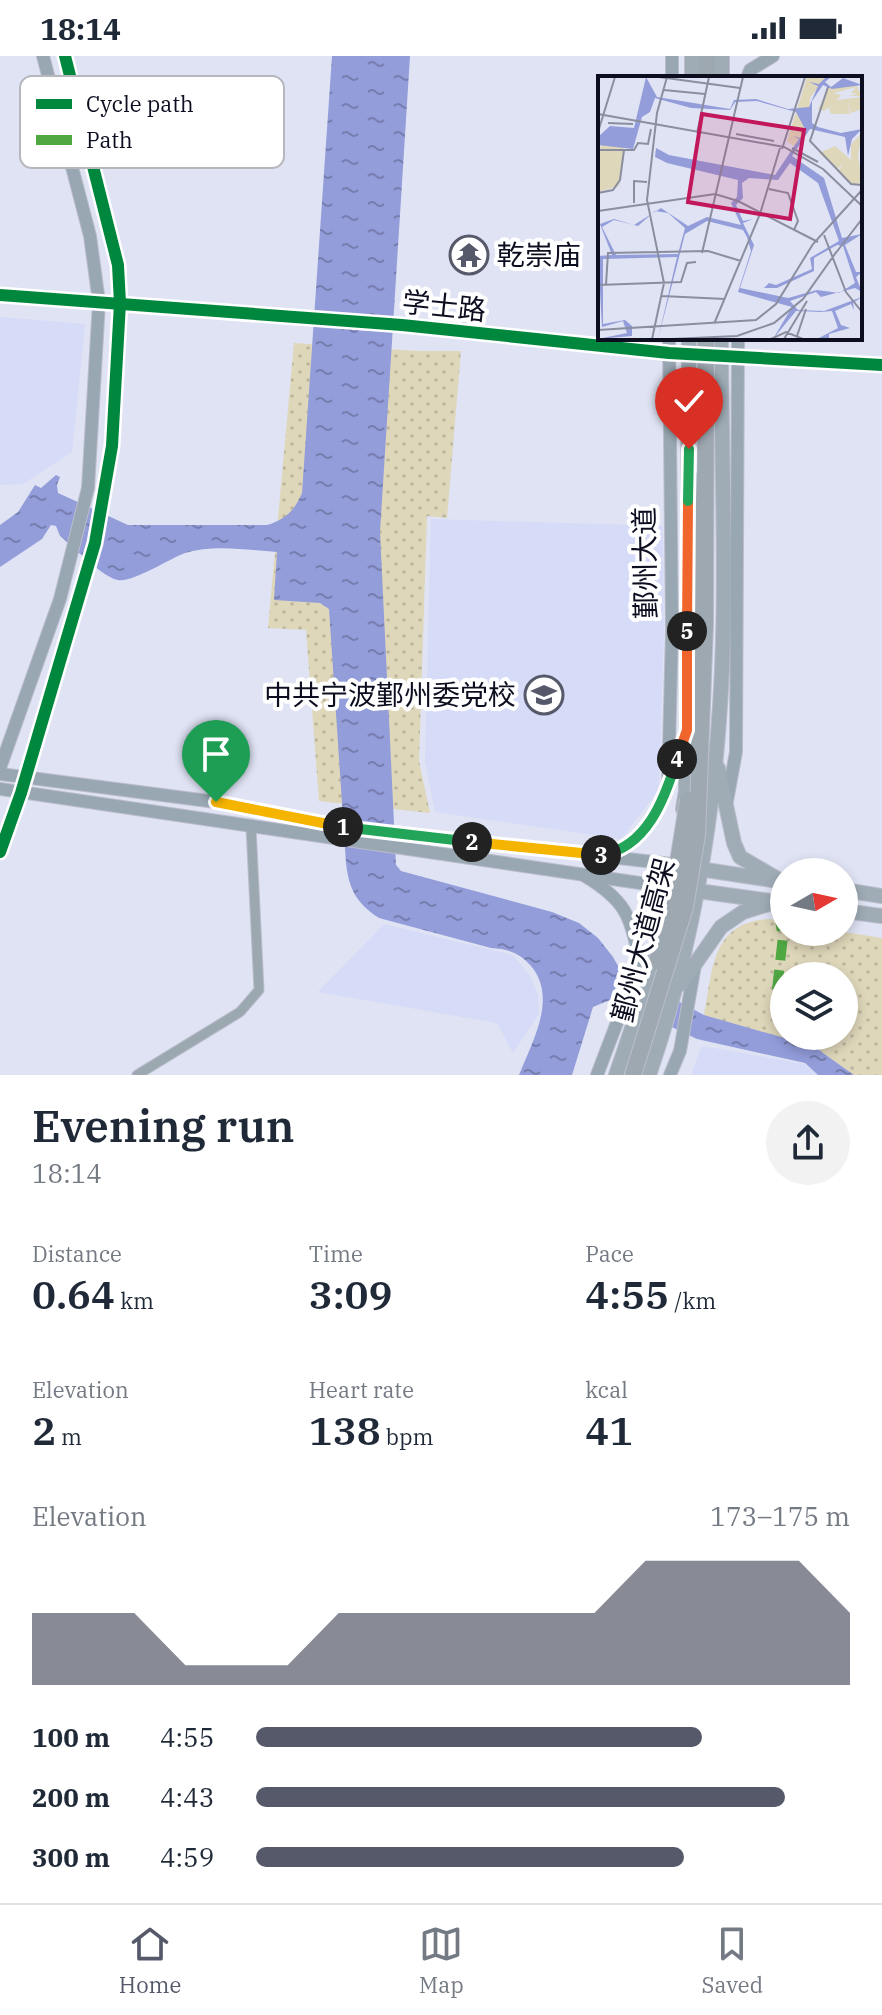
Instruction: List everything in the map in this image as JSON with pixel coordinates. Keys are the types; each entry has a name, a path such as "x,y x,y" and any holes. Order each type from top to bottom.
{"highway":[{"name":"鄞州大道高架","path":"624,1075 669,918 688,811 697,340"},
{"name":"鄞州大道高架","path":"633,1075 685,907 697,835 705,624 706,340"}],"main road":[{"name":"鄞州大道","path":"616,1075 647,984 686,791 689,340"},
{"path":"649,1075 691,930 716,757 723,641 721,340"},
{"path":"716,757 734,843 740,857 770,874"},
{"path":"672,864 770,879"},
{"path":"667,887 770,902"},
{"path":"858,892 882,896"},
{"path":"674,995 721,927 743,912 770,905"},
{"path":"858,913 882,916"}],"street":[{"path":"43,56 48,76"},
{"path":"65,56 70,76"},
{"path":"748,76 750,70 773,56"},
{"path":"72,168 90,236 99,302 88,488 60,599 0,771 25,778 216,802 334,826 672,864"},
{"path":"0,852 21,793 95,543 112,446 120,303 118,265 93,168"},
{"name":"学士路","path":"0,295 402,325 689,355 882,365"},
{"name":"鄞州大道","path":"668,787 672,630 669,340"},
{"path":"727,801 736,752 738,340"},
{"path":"603,855 620,851 647,828 668,787 687,730"},
{"path":"0,789 667,887"},
{"path":"137,1075 240,1012 259,990 251,827"},
{"path":"579,872 602,887 627,914 639,965 647,984"},
{"path":"670,1075 680,1051 695,963"},
{"path":"597,1075 639,965"}],"shaded area":[{"path":"0,317 85,324 72,452 23,484 0,485"},
{"path":"294,343 461,351 447,518 427,516 419,761 430,813 319,801 306,630 268,628"},
{"name":"中共宁波鄞州委党校","path":"431,519 663,526 664,628 659,790 621,839 435,812 425,761"},
{"path":"770,919 770,946 858,946 858,934 882,938 882,1075 854,1075 819,1050 858,1050 858,962 770,962 770,1034 704,1015 718,951 736,929 751,922"},
{"path":"384,924 512,955 529,974 538,995 539,1014 513,1053 497,1023 318,992"},
{"path":"702,1046 805,1064 818,1075 691,1075"}],"water":[{"path":"332,56 410,56 380,532 396,865 401,871 552,912 579,923 598,938 621,971 704,1015 770,1034 770,1050 819,1050 854,1075 818,1075 805,1063 697,1039 610,1000 593,1007 572,1075 519,1075 536,1034 542,1006 539,979 531,966 508,951 379,918 359,901 352,888 346,863 329,609 320,603 274,600 277,552 231,548 196,550 132,578 118,580 96,568 60,536 56,526 51,525 42,539 0,567 0,525 18,512 35,485 41,488 56,475 60,477 58,493 128,525 267,525 289,514 302,493"}],"marked path":[{"path":"780,962 782,946"}],"cycle path":[{"path":"65,56 70,76"},
{"path":"0,852 21,793 95,543 112,446 120,303 118,265 93,168"},
{"path":"0,295 402,325 669,353 882,365"}],"place":[{"name":"乾崇庙","path":"469,255"},
{"name":"中共宁波鄞州委党校","path":"544,695"}],"route":[{"path":"216,802 317,823 430,837 603,855 620,851 647,828 668,787 687,730 689,449"}]}
